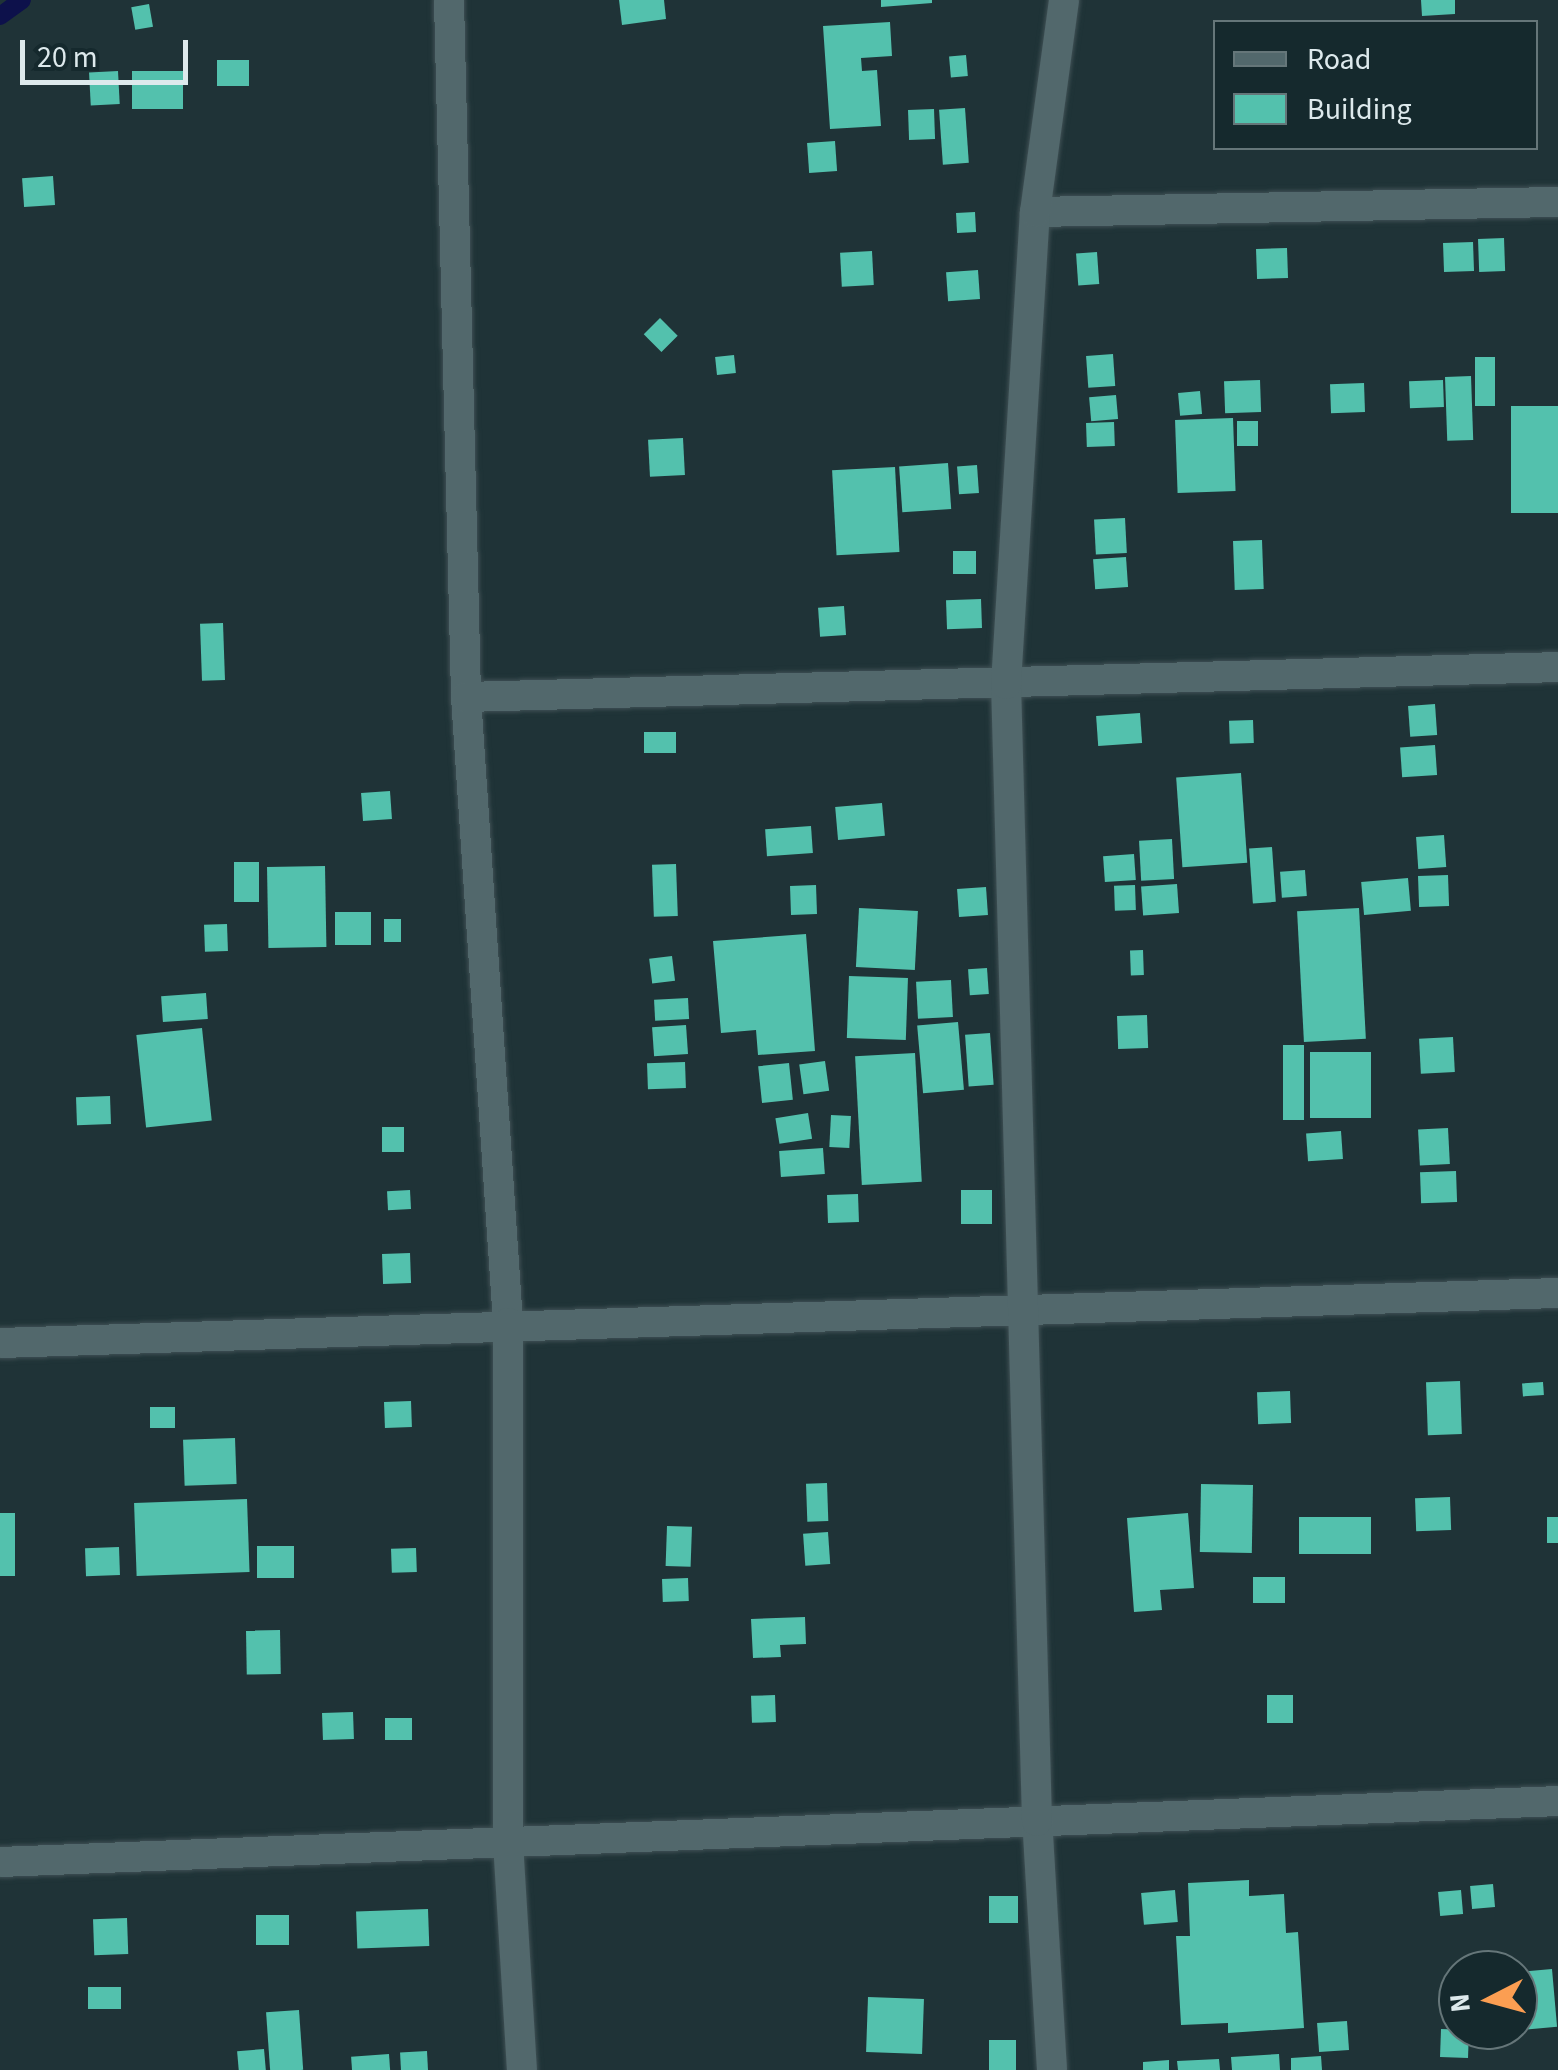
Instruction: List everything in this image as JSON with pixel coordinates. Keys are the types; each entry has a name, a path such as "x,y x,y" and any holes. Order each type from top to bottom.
{"street":[{"path":"450,0 466,698 508,1324 508,1842 522,2070"},
{"path":"1052,2070 1038,1822 1006,684 1035,212 1064,0"},
{"path":"1035,212 1558,202"},
{"path":"466,698 1558,667"},
{"path":"0,1344 508,1324 1558,1293"},
{"path":"0,1862 1558,1801"}],"building":[{"path":"619,0 664,0 666,19 622,25"},
{"path":"881,0 932,0 932,3 881,7"},
{"path":"1421,0 1455,0 1455,14 1422,16"},
{"path":"149,4 153,27 135,30 131,7"},
{"path":"890,22 892,56 861,58 862,71 877,70 881,126 830,129 823,26"},
{"path":"966,55 968,76 951,77 949,56"},
{"path":"217,60 249,60 249,86 217,86"},
{"path":"118,71 120,104 91,105 89,73"},
{"path":"132,71 183,71 183,109 132,109"},
{"path":"965,108 969,163 943,165 939,110"},
{"path":"934,109 935,139 909,140 908,110"},
{"path":"835,141 837,171 809,173 807,143"},
{"path":"53,176 55,205 24,207 22,178"},
{"path":"975,212 976,232 957,233 956,213"},
{"path":"1504,238 1505,271 1479,272 1478,239"},
{"path":"1473,242 1474,271 1444,272 1443,243"},
{"path":"1287,248 1288,278 1257,279 1256,249"},
{"path":"872,251 874,285 842,287 840,253"},
{"path":"1097,252 1099,284 1078,285 1076,253"},
{"path":"978,270 980,299 948,301 946,272"},
{"path":"660,318 678,336 661,352 644,334"},
{"path":"1113,354 1115,386 1088,388 1086,356"},
{"path":"734,355 736,373 717,375 715,357"},
{"path":"1475,357 1495,357 1495,406 1475,406"},
{"path":"1471,376 1473,440 1447,441 1445,377"},
{"path":"1260,380 1261,412 1225,413 1224,381"},
{"path":"1443,380 1444,407 1410,408 1409,381"},
{"path":"1364,383 1365,412 1331,413 1330,384"},
{"path":"1200,391 1202,414 1180,416 1178,393"},
{"path":"1116,395 1118,419 1091,421 1089,397"},
{"path":"1511,406 1558,406 1558,513 1511,513"},
{"path":"1233,418 1236,491 1178,493 1175,420"},
{"path":"1237,421 1258,421 1258,446 1237,446"},
{"path":"1114,422 1115,446 1087,447 1086,423"},
{"path":"683,438 685,475 650,477 648,440"},
{"path":"948,463 951,509 902,512 899,466"},
{"path":"977,465 979,493 959,494 957,466"},
{"path":"895,467 899,552 837,555 832,470"},
{"path":"1125,518 1127,553 1096,555 1094,520"},
{"path":"1262,540 1264,589 1235,590 1233,541"},
{"path":"953,551 976,551 976,574 953,574"},
{"path":"1126,557 1128,587 1095,589 1093,559"},
{"path":"981,599 982,628 947,629 946,600"},
{"path":"844,606 846,635 820,637 818,608"},
{"path":"223,623 225,680 202,681 200,624"},
{"path":"1435,704 1437,735 1410,737 1408,706"},
{"path":"1140,713 1142,743 1098,746 1096,716"},
{"path":"1253,720 1254,743 1230,744 1229,721"},
{"path":"644,732 676,732 676,753 644,753"},
{"path":"1435,745 1437,775 1402,777 1400,747"},
{"path":"1241,773 1247,863 1182,867 1176,778"},
{"path":"390,791 392,819 363,821 361,793"},
{"path":"882,803 885,836 838,840 835,807"},
{"path":"811,826 813,853 767,856 765,829"},
{"path":"1444,835 1446,867 1418,869 1416,837"},
{"path":"1172,839 1174,879 1141,881 1139,841"},
{"path":"1272,847 1276,902 1253,903 1249,849"},
{"path":"1134,854 1136,880 1105,882 1103,856"},
{"path":"234,862 259,862 259,902 234,902"},
{"path":"676,864 678,916 654,917 652,865"},
{"path":"325,866 326,947 268,948 267,867"},
{"path":"1305,870 1307,896 1282,898 1280,872"},
{"path":"1448,875 1449,906 1419,907 1418,876"},
{"path":"1408,878 1411,911 1364,915 1361,882"},
{"path":"1177,884 1179,913 1143,915 1141,887"},
{"path":"816,885 817,914 791,915 790,886"},
{"path":"1135,885 1136,910 1115,911 1114,886"},
{"path":"986,887 988,915 959,917 957,889"},
{"path":"859,908 918,911 915,970 856,967"},
{"path":"1359,908 1366,1039 1304,1042 1297,911"},
{"path":"335,912 371,912 371,945 335,945"},
{"path":"384,919 401,919 401,942 384,942"},
{"path":"227,924 228,951 205,952 204,925"},
{"path":"806,934 815,1051 758,1055 756,1030 721,1033 713,941"},
{"path":"1130,950 1143,950 1144,975 1131,975"},
{"path":"672,956 675,981 652,984 649,959"},
{"path":"987,968 989,994 970,995 968,969"},
{"path":"849,976 908,978 906,1040 847,1038"},
{"path":"951,980 953,1017 918,1019 916,982"},
{"path":"206,993 208,1019 163,1022 161,996"},
{"path":"688,998 689,1019 655,1021 654,1000"},
{"path":"1147,1015 1148,1048 1118,1049 1117,1016"},
{"path":"958,1022 964,1090 923,1093 917,1026"},
{"path":"686,1025 688,1054 654,1056 652,1027"},
{"path":"202,1028 212,1120 146,1127 136,1035"},
{"path":"990,1033 994,1085 969,1087 965,1035"},
{"path":"1453,1037 1455,1072 1421,1074 1419,1039"},
{"path":"1283,1045 1304,1045 1304,1120 1283,1120"},
{"path":"1310,1052 1371,1052 1371,1118 1310,1118"},
{"path":"915,1053 922,1182 862,1185 855,1056"},
{"path":"825,1061 829,1091 803,1094 799,1065"},
{"path":"685,1062 686,1088 648,1089 647,1063"},
{"path":"789,1063 793,1100 762,1103 758,1066"},
{"path":"110,1096 111,1124 77,1125 76,1097"},
{"path":"808,1113 812,1139 779,1144 775,1118"},
{"path":"831,1115 851,1116 849,1148 829,1147"},
{"path":"382,1127 404,1127 404,1152 382,1152"},
{"path":"1448,1128 1450,1164 1420,1166 1418,1130"},
{"path":"1341,1131 1343,1159 1308,1161 1306,1133"},
{"path":"823,1148 825,1174 781,1177 779,1151"},
{"path":"1456,1171 1457,1202 1421,1203 1420,1172"},
{"path":"410,1190 411,1209 388,1210 387,1191"},
{"path":"961,1190 992,1190 992,1224 961,1224"},
{"path":"858,1194 859,1222 828,1223 827,1195"},
{"path":"410,1253 411,1283 383,1284 382,1254"},
{"path":"1460,1381 1462,1434 1428,1435 1426,1382"},
{"path":"1543,1382 1544,1395 1523,1396 1522,1383"},
{"path":"1290,1391 1291,1423 1258,1424 1257,1392"},
{"path":"411,1401 412,1427 385,1428 384,1402"},
{"path":"150,1407 175,1407 175,1428 150,1428"},
{"path":"235,1438 237,1484 185,1486 183,1440"},
{"path":"827,1483 828,1521 807,1522 806,1484"},
{"path":"1201,1484 1253,1485 1252,1553 1200,1552"},
{"path":"1450,1497 1451,1530 1416,1531 1415,1498"},
{"path":"247,1499 250,1572 137,1576 134,1503"},
{"path":"0,1513 15,1513 15,1576 0,1576"},
{"path":"1188,1513 1194,1588 1160,1590 1162,1610 1134,1612 1127,1518"},
{"path":"1299,1517 1371,1517 1371,1554 1299,1554"},
{"path":"1547,1517 1558,1517 1558,1543 1547,1543"},
{"path":"667,1526 692,1527 691,1567 666,1566"},
{"path":"828,1532 830,1564 805,1566 803,1534"},
{"path":"257,1546 294,1546 294,1578 257,1578"},
{"path":"119,1547 120,1575 86,1576 85,1548"},
{"path":"416,1548 417,1572 392,1573 391,1549"},
{"path":"1253,1577 1285,1577 1285,1603 1253,1603"},
{"path":"688,1578 689,1601 663,1602 662,1579"},
{"path":"805,1617 806,1644 780,1645 781,1657 753,1658 751,1619"},
{"path":"280,1630 281,1674 247,1675 246,1631"},
{"path":"775,1695 776,1722 752,1723 751,1696"},
{"path":"1267,1695 1293,1695 1293,1723 1267,1723"},
{"path":"353,1712 354,1739 323,1740 322,1713"},
{"path":"385,1718 412,1718 412,1740 385,1740"},
{"path":"1249,1880 1249,1896 1284,1894 1286,1933 1298,1932 1304,2028 1228,2033 1228,2023 1181,2025 1176,1936 1190,1936 1188,1883"},
{"path":"1493,1884 1495,1907 1472,1909 1470,1886"},
{"path":"1175,1890 1178,1922 1144,1925 1141,1893"},
{"path":"1461,1890 1463,1914 1440,1916 1438,1892"},
{"path":"989,1896 1018,1896 1018,1923 989,1923"},
{"path":"428,1909 429,1946 357,1948 356,1912"},
{"path":"256,1915 289,1915 289,1945 256,1945"},
{"path":"127,1918 128,1954 94,1955 93,1919"},
{"path":"1552,1969 1557,2027 1538,2028 1538,1970"},
{"path":"88,1987 121,1987 121,2009 88,2009"},
{"path":"868,1997 924,1999 922,2054 866,2052"},
{"path":"299,2010 303,2070 270,2070 266,2012"},
{"path":"1347,2021 1349,2050 1319,2052 1317,2023"},
{"path":"989,2040 1016,2040 1016,2070 989,2070"},
{"path":"264,2049 266,2070 239,2070 237,2051"},
{"path":"1440,2050 1468,2050 1468,2058 1440,2057"},
{"path":"427,2051 428,2070 401,2070 400,2052"},
{"path":"389,2054 390,2070 352,2070 351,2057"},
{"path":"1279,2054 1280,2070 1232,2070 1231,2057"},
{"path":"1321,2056 1322,2070 1291,2070 1291,2058"},
{"path":"1219,2059 1220,2070 1178,2070 1177,2061"},
{"path":"1169,2060 1169,2070 1143,2070 1143,2062"}],"waterway":[{"path":"0,16 22,0"}]}
